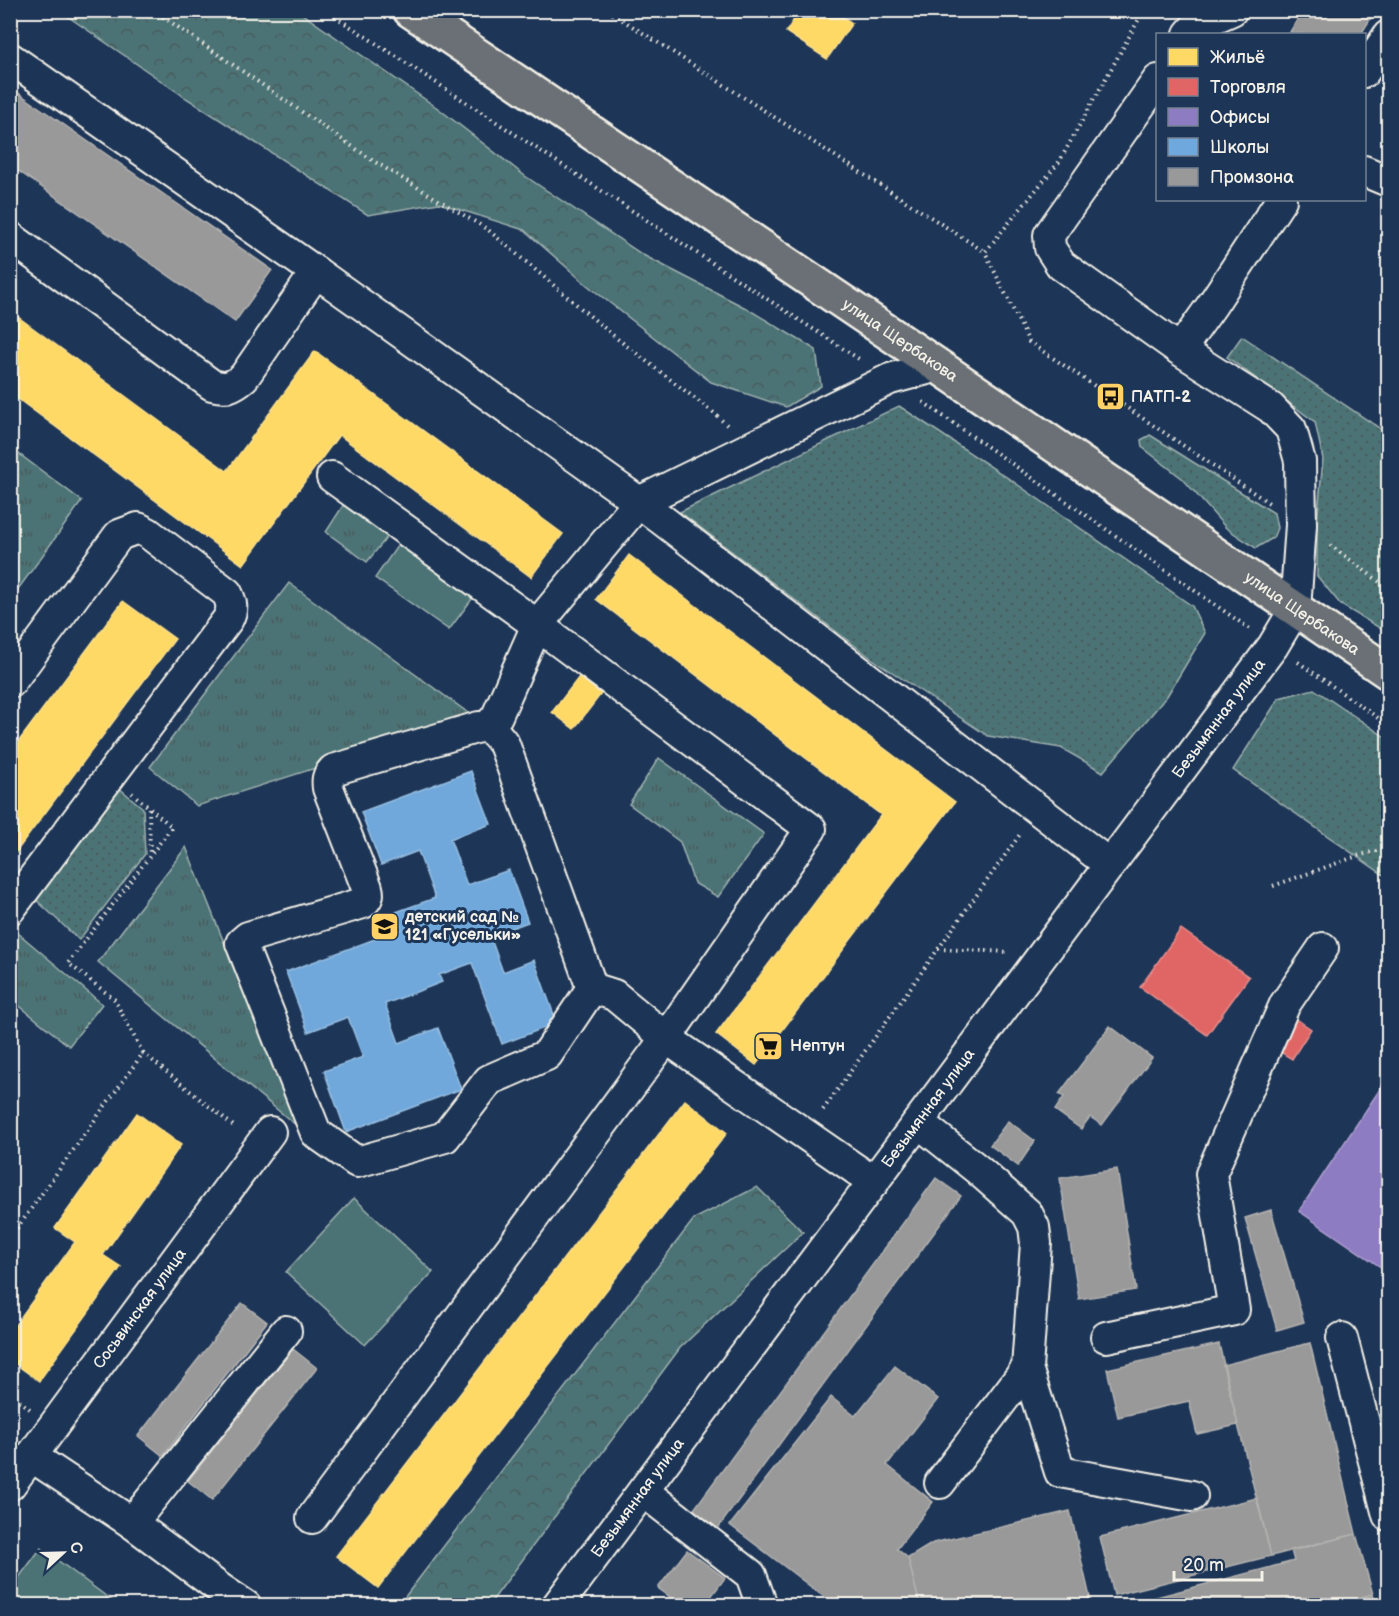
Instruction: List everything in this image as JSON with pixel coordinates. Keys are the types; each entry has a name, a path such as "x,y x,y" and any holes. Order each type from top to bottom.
{"main road":[{"name":"улица Щербакова","path":"410,10 1389,672"}],"street":[{"path":"1191,33 1196,26 1232,10"},
{"path":"1366,70 1389,36"},
{"path":"10,58 639,502 1110,865"},
{"path":"1156,83 1049,235 1050,248 1061,265 1180,350 1270,408 1291,429 1300,461 1301,525 1295,609"},
{"path":"1366,171 1389,181"},
{"path":"1180,350 1280,201"},
{"path":"10,237 212,385 222,388 234,386 244,377 316,272"},
{"path":"488,727 497,716 537,625 639,502 890,379 938,366"},
{"path":"312,1518 666,1038 811,829 537,625 332,477"},
{"path":"10,683 119,535 130,530 138,528 148,533 227,593 232,603 232,612 228,619 10,909"},
{"name":"Безымянная улица","path":"557,1605 1273,646 1295,609"},
{"path":"479,727 488,727 504,744 592,988 547,1055 489,1080 445,1137 357,1162 316,1133 241,943 248,937 363,903 367,899 369,894 367,888 328,788 327,780 333,770 479,727"},
{"path":"1106,1337 1234,1310 1211,1174 1285,1004 1323,948"},
{"path":"592,988 614,995 666,1038 874,1182"},
{"path":"918,1122 1016,1202 1027,1213 1034,1227 1036,1243 1027,1368 1060,1472 1192,1496"},
{"name":"Сосьвинская улица","path":"10,1485 265,1139"},
{"path":"132,1524 286,1331"},
{"path":"1342,1338 1389,1515"},
{"path":"939,1483 1027,1368"},
{"path":"31,1456 132,1524 226,1600"},
{"path":"643,1491 751,1575 762,1605"}],"path":[{"path":"153,10 375,162 487,229 615,337 714,413 751,447"},
{"path":"607,10 985,252"},
{"path":"111,775 172,827 68,963 114,999 143,1053 265,1139"},
{"path":"149,807 150,855"},
{"path":"805,1135 1037,810"},
{"path":"1273,886 1357,856 1389,848"},
{"path":"938,949 1044,954"},
{"path":"10,1238 143,1053"}],"green space":[{"path":"60,11 298,11 439,109 525,176 643,255 746,308 816,350 821,386 786,407 711,382 587,285 524,230 439,203 368,215 186,98"},
{"path":"1242,336 1388,434 1388,633 1341,605 1317,576 1317,523 1323,459 1315,422 1227,357"},
{"path":"899,406 1011,480 1192,606 1205,633 1167,696 1103,772 1061,748 988,736 871,658 680,512"},
{"path":"1150,435 1274,513 1277,528 1273,538 1256,548 1226,528 1183,479 1142,447 1141,440"},
{"path":"11,448 82,501 11,599"},
{"path":"344,504 388,536 367,562 326,532"},
{"path":"402,539 475,595 449,630 375,578"},
{"path":"289,583 474,717 197,806 150,767"},
{"path":"1314,689 1388,739 1388,878 1233,770 1279,698"},
{"path":"659,758 764,834 718,897 694,883 680,842 629,804"},
{"path":"112,782 143,808 145,854 79,940 31,895"},
{"path":"186,847 297,1126 98,962"},
{"path":"11,927 102,1004 69,1046 11,999"},
{"path":"757,1187 803,1232 680,1348 489,1605 412,1606 401,1602 694,1219"},
{"path":"354,1198 433,1272 365,1345 286,1272"},
{"path":"41,1548 118,1605 11,1605 11,1588"}],"building: Жильё":[{"path":"800,10 833,10 852,23 827,59 786,32"},
{"path":"10,311 227,471 315,351 563,534 531,577 339,435 243,565 10,393"},
{"path":"629,555 955,802 756,1065 716,1034 881,815 596,599"},
{"path":"123,601 175,639 10,860 10,753"},
{"path":"579,677 601,694 574,729 552,712"},
{"path":"685,1100 727,1133 378,1588 336,1556"},
{"path":"137,1113 181,1145 103,1255 121,1267 39,1381 10,1360 10,1332 75,1242 55,1228"}],"building: Торговля":[{"path":"1181,929 1249,977 1207,1035 1140,987"},
{"path":"1289,1014 1311,1029 1292,1059 1269,1045"}],"building: Офисы":[{"path":"1388,1077 1388,1272 1299,1211"}],"building: Школы":[{"path":"471,771 491,824 450,839 467,885 509,870 528,922 490,936 503,972 534,960 557,1023 502,1044 472,963 439,975 442,982 385,1004 399,1043 438,1028 461,1089 346,1132 324,1071 363,1057 348,1017 308,1032 286,972 402,929 396,912 435,898 418,851 381,865 361,812"}],"building: Промзона":[{"path":"1303,10 1376,10 1362,33 1290,32"},
{"path":"10,87 272,270 235,322 10,165"},
{"path":"1110,1026 1152,1058 1102,1125 1090,1117 1081,1129 1055,1110 1064,1097 1059,1094"},
{"path":"1008,1121 1035,1141 1018,1166 990,1145"},
{"path":"1117,1169 1136,1290 1079,1299 1060,1178"},
{"path":"936,1178 961,1196 713,1535 689,1516"},
{"path":"1271,1210 1304,1322 1277,1330 1245,1218"},
{"path":"242,1303 267,1322 163,1456 138,1436"},
{"path":"1310,1343 1356,1534 1271,1556 1223,1365"},
{"path":"1219,1344 1238,1425 1197,1434 1189,1401 1118,1417 1107,1369"},
{"path":"293,1349 317,1368 212,1500 188,1481"},
{"path":"895,1366 938,1399 887,1465 933,1502 897,1549 908,1558 920,1606 836,1606 730,1525 831,1397 855,1416"},
{"path":"1257,1498 1271,1556 1114,1595 1100,1537"},
{"path":"1070,1511 1091,1602 1077,1606 920,1606 908,1558 933,1543"},
{"path":"1356,1534 1373,1594 1328,1606 1122,1606 1294,1561 1291,1550"},
{"path":"687,1550 725,1578 704,1606 682,1606 658,1588"},
{"path":"1373,1594 1376,1606 1335,1606 1335,1604"}],"place":[{"name":"ПАТП-2","path":"1110,397"},
{"name":"детский сад № 121 «Гусельки»","path":"384,926"},
{"name":"Нептун","path":"769,1046"}]}
